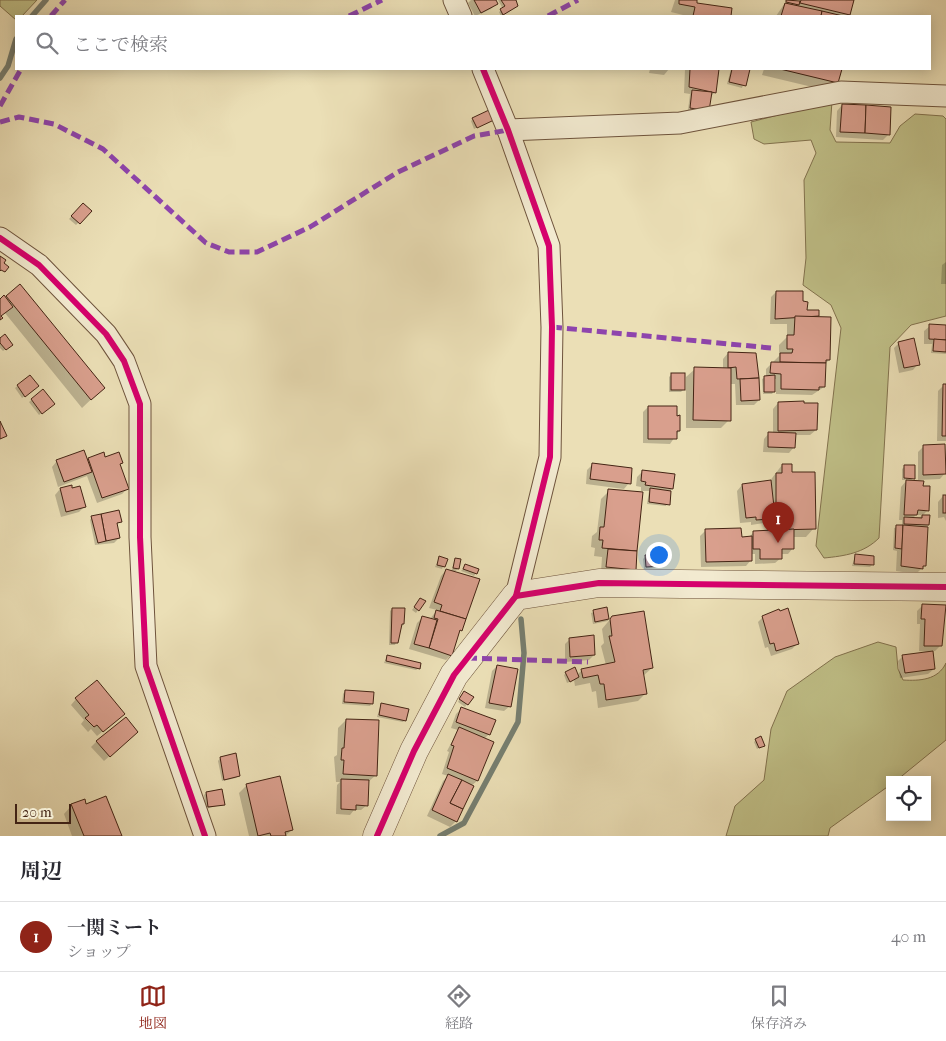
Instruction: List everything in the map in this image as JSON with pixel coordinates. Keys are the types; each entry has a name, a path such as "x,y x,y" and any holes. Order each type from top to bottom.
{"street":[{"path":"454,0 461,15"},
{"path":"377,836 414,751 454,675 516,596 550,457 552,327 549,246 508,130 482,70"},
{"path":"508,130 680,123 841,92 946,96"},
{"path":"0,238 39,265 106,334 124,361 140,404 140,537 146,666 204,836"},
{"path":"516,596 599,583 946,587"}],"green space":[{"path":"0,0 37,0 23,15 15,15 15,19 0,6"},
{"path":"832,101 830,130 836,142 890,143 900,126 915,114 943,116 946,119 946,316 911,325 890,347 879,538 867,547 854,553 824,558 816,546 841,328 831,305 803,285 806,258 804,180 816,153 811,140 764,144 754,139 751,122"},
{"path":"878,642 896,647 898,669 903,680 922,680 928,678 943,669 946,663 946,740 902,776 886,776 886,788 830,828 828,836 726,836 735,806 764,780 771,729 787,691 835,657"}],"building":[{"path":"474,0 496,0 498,4 481,13"},
{"path":"501,0 516,0 518,6 503,15 500,9 505,6"},
{"path":"679,0 697,0 697,3 732,8 731,15 693,15 695,7 679,4"},
{"path":"786,0 800,1 799,5 786,2"},
{"path":"801,0 854,0 850,15 800,3"},
{"path":"785,3 822,11 821,15 781,15"},
{"path":"822,11 839,15 821,15"},
{"path":"690,70 719,70 716,93 689,87"},
{"path":"732,70 750,70 746,86 729,82"},
{"path":"784,70 842,70 838,83"},
{"path":"692,90 712,92 709,111 690,108"},
{"path":"842,104 866,105 865,133 840,132"},
{"path":"866,105 891,107 890,135 865,133"},
{"path":"489,110 494,120 477,128 472,118"},
{"path":"83,203 92,211 80,224 71,216"},
{"path":"0,256 6,260 4,263 9,267 5,272 0,271"},
{"path":"20,284 105,388 91,400 6,296"},
{"path":"776,291 803,291 803,301 808,302 807,310 819,310 819,316 775,319"},
{"path":"4,295 13,307 1,316 3,318 0,320 0,299"},
{"path":"795,316 831,317 830,360 826,360 826,363 780,362 780,353 792,353 793,349 787,349 787,335 794,335"},
{"path":"929,324 946,325 946,340 929,339"},
{"path":"5,334 13,345 6,350 0,343 0,338"},
{"path":"914,338 920,365 904,368 898,342"},
{"path":"934,339 946,340 946,352 933,351"},
{"path":"728,352 756,353 759,378 737,379 736,367 728,368"},
{"path":"771,362 826,363 825,387 819,387 819,390 781,389 781,374 770,373"},
{"path":"694,367 731,368 731,421 693,420"},
{"path":"671,373 685,373 685,390 671,390"},
{"path":"30,375 39,386 25,397 17,385"},
{"path":"775,375 775,392 764,392 764,376"},
{"path":"759,378 760,400 741,401 740,379"},
{"path":"943,384 946,384 946,436 942,436"},
{"path":"43,389 55,404 42,414 31,399"},
{"path":"804,401 804,403 818,403 817,430 778,431 778,402"},
{"path":"648,406 677,406 677,416 680,415 680,431 677,431 677,439 648,439"},
{"path":"0,421 7,436 0,439"},
{"path":"768,432 796,433 795,448 768,447"},
{"path":"945,444 946,474 923,475 923,445"},
{"path":"84,450 92,472 64,482 56,460"},
{"path":"104,452 105,457 119,452 123,463 120,464 129,489 102,498 88,458"},
{"path":"592,463 632,468 631,484 590,479"},
{"path":"782,464 792,464 792,472 815,472 816,529 776,530 776,473 782,473"},
{"path":"904,465 915,465 915,479 904,478"},
{"path":"642,470 675,474 673,489 645,485 646,482 641,481"},
{"path":"771,480 774,507 769,508 771,519 756,520 756,517 746,518 742,484"},
{"path":"906,480 924,481 923,486 930,486 929,511 918,510 917,515 904,515"},
{"path":"72,485 72,488 80,486 86,507 66,512 60,488"},
{"path":"650,488 671,491 670,505 649,502"},
{"path":"608,489 643,492 637,551 602,548 603,540 599,540 600,527 604,527"},
{"path":"943,495 946,495 946,513 943,513"},
{"path":"119,510 122,522 117,523 120,538 106,541 101,514"},
{"path":"101,514 106,541 98,543 91,516"},
{"path":"922,515 930,515 929,525 904,524 904,517 922,518"},
{"path":"896,525 903,525 902,549 895,548"},
{"path":"903,525 928,527 926,566 923,566 923,569 901,566"},
{"path":"741,528 742,537 752,536 752,561 706,562 705,529"},
{"path":"794,529 794,549 782,549 782,559 760,559 760,549 753,549 753,531"},
{"path":"608,549 637,551 636,570 606,567"},
{"path":"661,554 661,566 646,567 645,555"},
{"path":"855,554 874,556 874,565 854,564"},
{"path":"439,556 448,559 445,567 437,565"},
{"path":"455,558 461,559 459,569 453,568"},
{"path":"465,564 479,569 477,574 463,569"},
{"path":"446,569 480,579 466,619 440,611 442,605 434,602"},
{"path":"420,598 426,601 419,611 414,607"},
{"path":"922,604 946,605 942,646 924,646 925,619 921,619"},
{"path":"607,607 609,619 595,622 593,610"},
{"path":"392,608 405,608 404,624 402,624 398,643 391,643"},
{"path":"788,608 799,644 776,651 774,643 770,644 762,616 779,609 780,611"},
{"path":"436,610 466,619 462,631 460,630 452,656 429,648 438,619 434,618"},
{"path":"644,611 653,668 643,670 647,694 606,700 604,684 600,684 598,675 583,678 581,669 615,662 609,636 612,636 610,619 612,616"},
{"path":"422,616 437,620 429,648 414,644"},
{"path":"594,635 595,655 570,657 569,638"},
{"path":"933,651 935,669 905,673 902,655"},
{"path":"387,655 421,663 420,669 386,661"},
{"path":"497,665 518,669 511,707 489,703"},
{"path":"575,667 579,677 570,682 565,672"},
{"path":"97,680 125,714 103,732 97,725 94,727 85,718 89,715 75,698"},
{"path":"345,690 374,692 373,704 344,702"},
{"path":"464,691 474,697 468,705 459,699"},
{"path":"381,703 409,709 406,721 379,715"},
{"path":"461,707 496,720 490,735 456,722"},
{"path":"126,717 138,732 110,757 96,741"},
{"path":"346,719 379,720 377,776 343,774 344,760 341,760 342,748 344,748"},
{"path":"459,727 494,742 478,781 447,768 454,746 451,745"},
{"path":"761,736 765,746 759,748 755,739"},
{"path":"236,753 240,776 224,780 220,757"},
{"path":"448,774 462,780 450,803 463,809 457,822 432,810"},
{"path":"280,776 293,830 285,832 286,836 271,836 270,833 258,836 246,784"},
{"path":"341,779 369,780 368,806 356,805 356,810 341,809"},
{"path":"462,780 474,786 463,809 450,803"},
{"path":"222,789 225,805 208,807 206,792"},
{"path":"106,796 122,836 84,836 71,804 85,799 86,804"}],"waterway":[{"path":"33,15 46,0"},
{"path":"0,78 8,66 15,42"},
{"path":"440,836 464,823 518,722 524,653 521,619"}],"marked path":[{"path":"52,15 65,0"},
{"path":"351,15 382,0"},
{"path":"550,15 578,0"},
{"path":"0,106 20,70"},
{"path":"0,122 19,117 54,124 103,149 206,243 229,252 257,252 310,227 398,172 474,136 508,130"},
{"path":"552,327 771,348"},
{"path":"467,658 588,662"}],"cycle path":[{"path":"483,70 508,130 549,246 552,327 550,457 516,596"},
{"path":"0,238 39,265 106,334 124,361 140,404 140,537 146,666 205,836"},
{"path":"377,836 414,751 454,675 516,596 599,583 946,587"}],"place":[{"name":"一関ミート","path":"778,543"}]}
